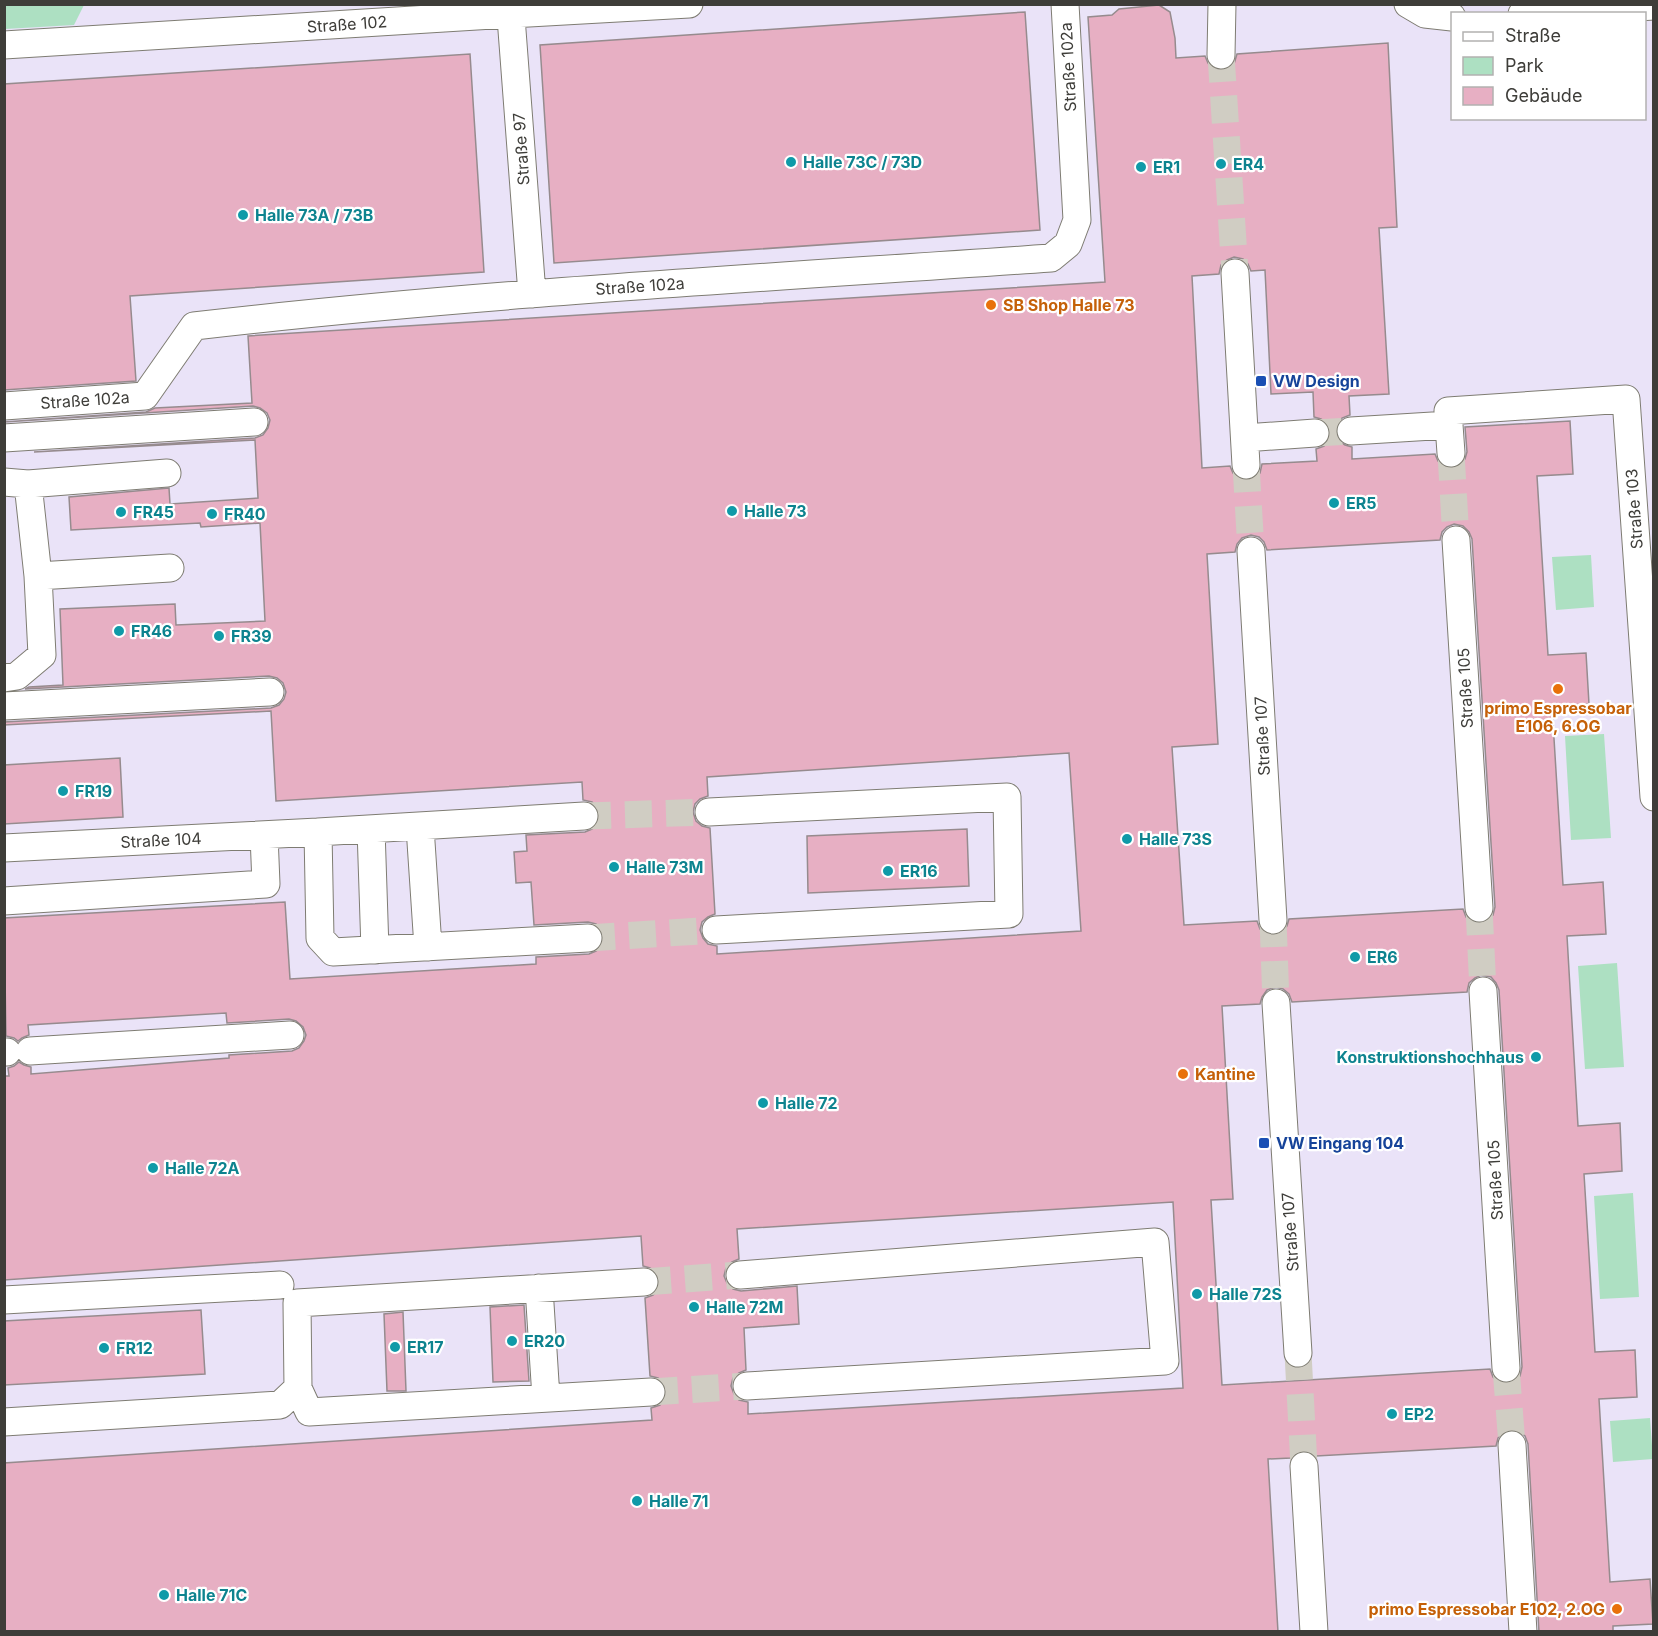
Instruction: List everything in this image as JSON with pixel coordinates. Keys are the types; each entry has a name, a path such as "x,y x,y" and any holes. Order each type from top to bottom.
{"street":[{"name":"Straße 102","path":"4,45 511,9 689,4"},
{"name":"Straße 102a","path":"4,406 146,396 194,326 319,311 532,294 1051,258 1068,244 1077,220 1065,4"},
{"path":"1221,55 1222,4"},
{"path":"1555,12 1653,6"},
{"name":"Straße 97","path":"511,9 532,294"},
{"path":"1417,9 1451,17"},
{"path":"1235,273 1246,465"},
{"name":"Straße 103","path":"1448,418 1626,399 1642,468 1653,797"},
{"path":"1351,431 1448,418 1451,453"},
{"path":"4,438 254,422"},
{"path":"1245,438 1315,433"},
{"path":"4,678 17,676 42,655 38,576 16,483 167,472"},
{"name":"Straße 105","path":"1456,540 1479,909"},
{"name":"Straße 107","path":"1251,551 1273,920"},
{"path":"38,576 170,568"},
{"path":"4,706 270,692"},
{"path":"709,812 1007,797 1009,914 716,930"},
{"name":"Straße 104","path":"4,848 371,830 584,816"},
{"path":"420,827 428,947"},
{"path":"371,830 375,950"},
{"path":"318,832 320,938 333,952 588,939"},
{"path":"4,901 266,884 264,835"},
{"name":"Straße 105","path":"1483,991 1506,1368"},
{"name":"Straße 107","path":"1276,1003 1298,1353"},
{"path":"14,1052 290,1035"},
{"path":"740,1275 1155,1242 1165,1361 747,1386"},
{"path":"644,1282 297,1303 298,1388 309,1412 651,1392"},
{"path":"4,1300 280,1285"},
{"path":"539,1288 546,1398"},
{"path":"4,1422 280,1404 298,1388"},
{"path":"1512,1445 1523,1632"},
{"path":"1304,1466 1314,1632"}],"shaded area":[{"path":"5,5 1653,5 1653,1631 5,1631"}],"green space":[{"path":"5,4 84,5 74,25 5,29"},
{"path":"1591,555 1594,607 1556,610 1552,557"},
{"path":"1604,734 1611,838 1571,840 1565,736"},
{"path":"1617,963 1624,1067 1585,1069 1578,966"},
{"path":"1633,1193 1639,1297 1600,1299 1594,1196"},
{"path":"1650,1418 1653,1459 1613,1462 1610,1421"}],"building":[{"path":"1159,5 1170,12 1176,58 1205,56 1212,68 1220,71 1234,64 1237,54 1388,43 1397,227 1379,228 1389,394 1349,396 1350,415 1342,418 1335,431 1338,440 1352,447 1352,459 1435,454 1444,467 1453,469 1460,466 1467,452 1465,427 1570,421 1573,474 1537,476 1548,655 1586,653 1589,704 1552,706 1563,885 1603,882 1606,934 1567,936 1578,1126 1620,1123 1622,1171 1584,1174 1595,1352 1635,1350 1637,1397 1599,1399 1610,1582 1650,1579 1653,1624 1613,1626 1613,1632 1539,1632 1528,1444 1525,1436 1512,1429 1503,1432 1496,1446 1316,1456 1304,1450 1291,1458 1268,1459 1278,1632 4,1632 4,1463 652,1420 651,1408 660,1405 667,1392 664,1383 650,1376 645,1298 658,1290 660,1282 657,1273 643,1266 641,1236 4,1280 4,1076 9,1076 8,1068 19,1062 31,1067 31,1074 229,1058 229,1055 292,1051 299,1048 306,1035 303,1027 289,1019 227,1023 226,1013 28,1025 29,1035 18,1041 6,1036 4,918 285,902 290,979 536,964 536,957 589,954 602,946 604,938 601,929 596,924 588,922 534,925 531,882 516,883 514,852 527,851 526,835 585,832 598,824 600,816 597,808 592,802 583,800 582,782 276,801 271,711 4,725 4,722 271,708 279,705 286,692 283,683 269,676 25,689 63,685 60,609 175,604 176,625 265,621 260,523 201,527 200,523 71,530 69,497 169,488 170,504 258,498 255,440 34,452 255,438 263,435 268,428 270,420 267,413 253,406 4,422 146,412 155,408 252,403 248,336 1105,282 1088,17 1112,15 1119,9","holes":["1234,257 1243,259 1251,271 1265,270 1271,394 1313,392 1314,417 1328,424 1331,432 1324,446 1316,449 1317,461 1262,464 1260,473 1247,481 1238,479 1230,466 1202,468 1192,276 1219,274 1221,265","1454,524 1463,526 1472,539 1495,907 1493,915 1487,921 1479,924 1466,917 1463,909 1289,919 1282,933 1273,936 1265,934 1257,921 1184,925 1172,747 1218,744 1207,554 1235,552 1242,538 1251,535 1259,537 1267,550 1440,540 1442,532","1069,753 1081,931 717,954 717,946 708,944 700,930 702,922 715,914 710,828 696,821 693,812 695,804 708,796 707,777","1481,975 1491,977 1499,990 1522,1367 1520,1376 1506,1384 1498,1382 1490,1369 1222,1385 1211,1200 1233,1199 1222,1006 1260,1004 1267,990 1276,987 1289,994 1292,1002 1467,992 1469,983","1173,1202 1183,1388 748,1414 748,1402 739,1400 731,1386 733,1378 746,1370 744,1328 799,1324 797,1286 741,1291 733,1289 724,1276 726,1268 739,1259 737,1229"]},
{"name":"Halle 73C / 73D","path":"1025,12 1040,230 554,263 540,45"},
{"name":"Halle 73A / 73B","path":"470,54 484,272 130,296 136,381 4,390 4,84"},
{"name":"FR19","path":"120,758 123,817 4,824 4,765"},
{"name":"ER16","path":"967,829 969,886 808,893 807,836"},
{"name":"ER20","path":"524,1305 529,1381 493,1382 490,1307"},
{"name":"FR12","path":"201,1310 205,1374 4,1385 4,1321"},
{"name":"ER17","path":"403,1312 406,1391 387,1391 384,1314"}],"tunnel":[{"path":"1221,55 1235,273"},
{"path":"1315,433 1351,431"},
{"path":"1451,453 1456,540"},
{"path":"1246,465 1251,551"},
{"path":"584,816 709,812"},
{"path":"1479,908 1483,991"},
{"path":"1273,920 1276,1003"},
{"path":"588,938 716,930"},
{"path":"644,1282 740,1275"},
{"path":"1298,1353 1304,1466"},
{"path":"1506,1368 1512,1445"},
{"path":"651,1392 747,1386"}],"place":[{"name":"Halle 73C / 73D","path":"791,162"},
{"name":"ER4","path":"1221,164"},
{"name":"ER1","path":"1141,167"},
{"name":"Halle 73A / 73B","path":"243,215"},
{"name":"SB Shop Halle 73","path":"991,305"},
{"name":"VW Design","path":"1261,381"},
{"name":"ER5","path":"1334,503"},
{"name":"Halle 73","path":"732,511"},
{"name":"FR45","path":"121,512"},
{"name":"FR40","path":"212,514"},
{"name":"FR46","path":"119,631"},
{"name":"FR39","path":"219,636"},
{"name":"primo Espressobar E106, 6.OG","path":"1558,689"},
{"name":"FR19","path":"63,791"},
{"name":"Halle 73S","path":"1127,839"},
{"name":"Halle 73M","path":"614,867"},
{"name":"ER16","path":"888,871"},
{"name":"ER6","path":"1355,957"},
{"name":"Konstruktionshochhaus","path":"1536,1057"},
{"name":"Kantine","path":"1183,1074"},
{"name":"Halle 72","path":"763,1103"},
{"name":"VW Eingang 104","path":"1264,1143"},
{"name":"Halle 72A","path":"153,1168"},
{"name":"Halle 72S","path":"1197,1294"},
{"name":"Halle 72M","path":"694,1307"},
{"name":"ER20","path":"512,1341"},
{"name":"ER17","path":"395,1347"},
{"name":"FR12","path":"104,1348"},
{"name":"EP2","path":"1392,1414"},
{"name":"Halle 71","path":"637,1501"},
{"name":"Halle 71C","path":"164,1595"},
{"name":"primo Espressobar E102, 2.OG","path":"1617,1609"}]}
